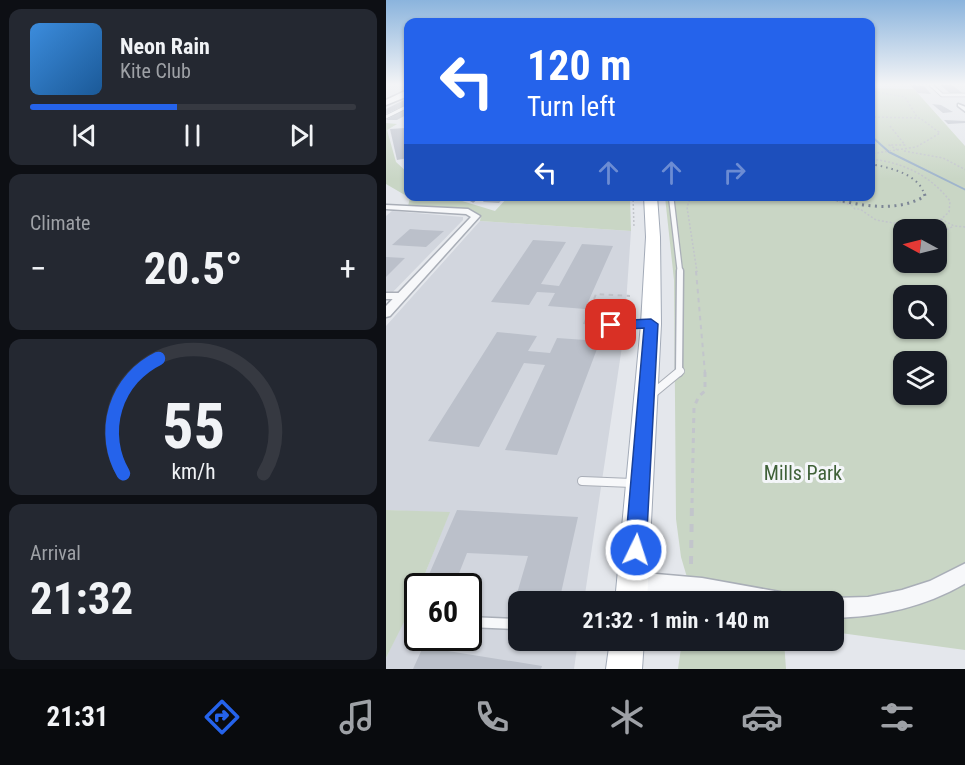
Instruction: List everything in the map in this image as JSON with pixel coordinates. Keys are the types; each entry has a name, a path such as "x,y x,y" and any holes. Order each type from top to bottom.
{"main road":[{"path":"632,591 651,324 653,237 650,201"},
{"path":"624,669 626,651"}],"street":[{"path":"386,207 468,212 476,216 386,313"},
{"path":"844,608 882,606 918,597 965,572"},
{"path":"650,591 702,588 719,591"}],"lane":[{"path":"646,399 680,372 680,260 672,201"},
{"path":"386,296 402,296"},
{"path":"611,325 651,324"},
{"path":"582,481 641,483"},
{"path":"482,623 508,624"}],"path":[{"path":"875,117 920,118 940,133 916,147 875,153"},
{"path":"890,126 905,145 889,144 899,150 924,152 951,161 965,171"},
{"path":"875,160 894,164 935,183 950,201 949,212 941,219"},
{"path":"633,201 634,228"},
{"path":"689,201 687,207 697,274 706,383 705,391 699,396 694,406 691,564"},
{"path":"837,201 851,205 876,220 893,223"},
{"path":"847,201 851,205"},
{"path":"947,222 964,227"},
{"path":"947,230 954,226"},
{"path":"584,324 596,294 630,296"}],"shaded area":[{"path":"392,211 463,217 463,220 386,299 386,216"},
{"path":"480,221 631,231 624,333 585,591 508,591 508,651 577,651 574,669 386,669 386,658 404,620 404,651 482,651 482,573 425,573 449,513 386,510 386,326"}],"green space":[{"name":"Mills Park","path":"875,116 938,116 965,146 965,650 844,634 844,591 691,591 681,557 676,519 674,280 665,201 875,201"},
{"path":"386,123 397,124 387,130 396,162 404,169 404,194 386,184"},
{"path":"409,201 462,201 495,211 504,201 630,201 631,231 480,221 481,216 471,211 408,206"},
{"path":"386,510 450,512 425,573 404,573 404,622 386,658"},
{"path":"681,651 785,651 786,669 678,669"}],"building":[{"path":"392,116 404,116 397,120 386,120"},
{"path":"944,120 966,121 966,123 948,124"},
{"path":"404,128 404,159 397,160 390,129"},
{"path":"484,201 501,201 499,203"},
{"path":"410,229 444,231 426,247 392,245"},
{"path":"533,240 566,242 541,284 559,286 582,244 613,246 585,309 548,306 555,293 537,292 529,305 491,302"},
{"path":"386,257 405,258 386,277"},
{"path":"497,332 537,336 528,351 550,353 557,338 600,341 557,455 505,450 545,365 524,363 479,447 428,441"},
{"path":"457,510 578,517 561,591 518,591 528,556 467,553 459,573 430,573"},
{"path":"421,651 448,651 542,666 541,669 413,669"}],"waterway":[{"path":"875,139 889,152 966,190"}],"railway":[{"path":"875,165 902,173 916,181 924,194"},
{"path":"845,201 875,206 901,205 925,196 924,192"}],"route":[{"path":"611,325 651,324 636,550"}]}
